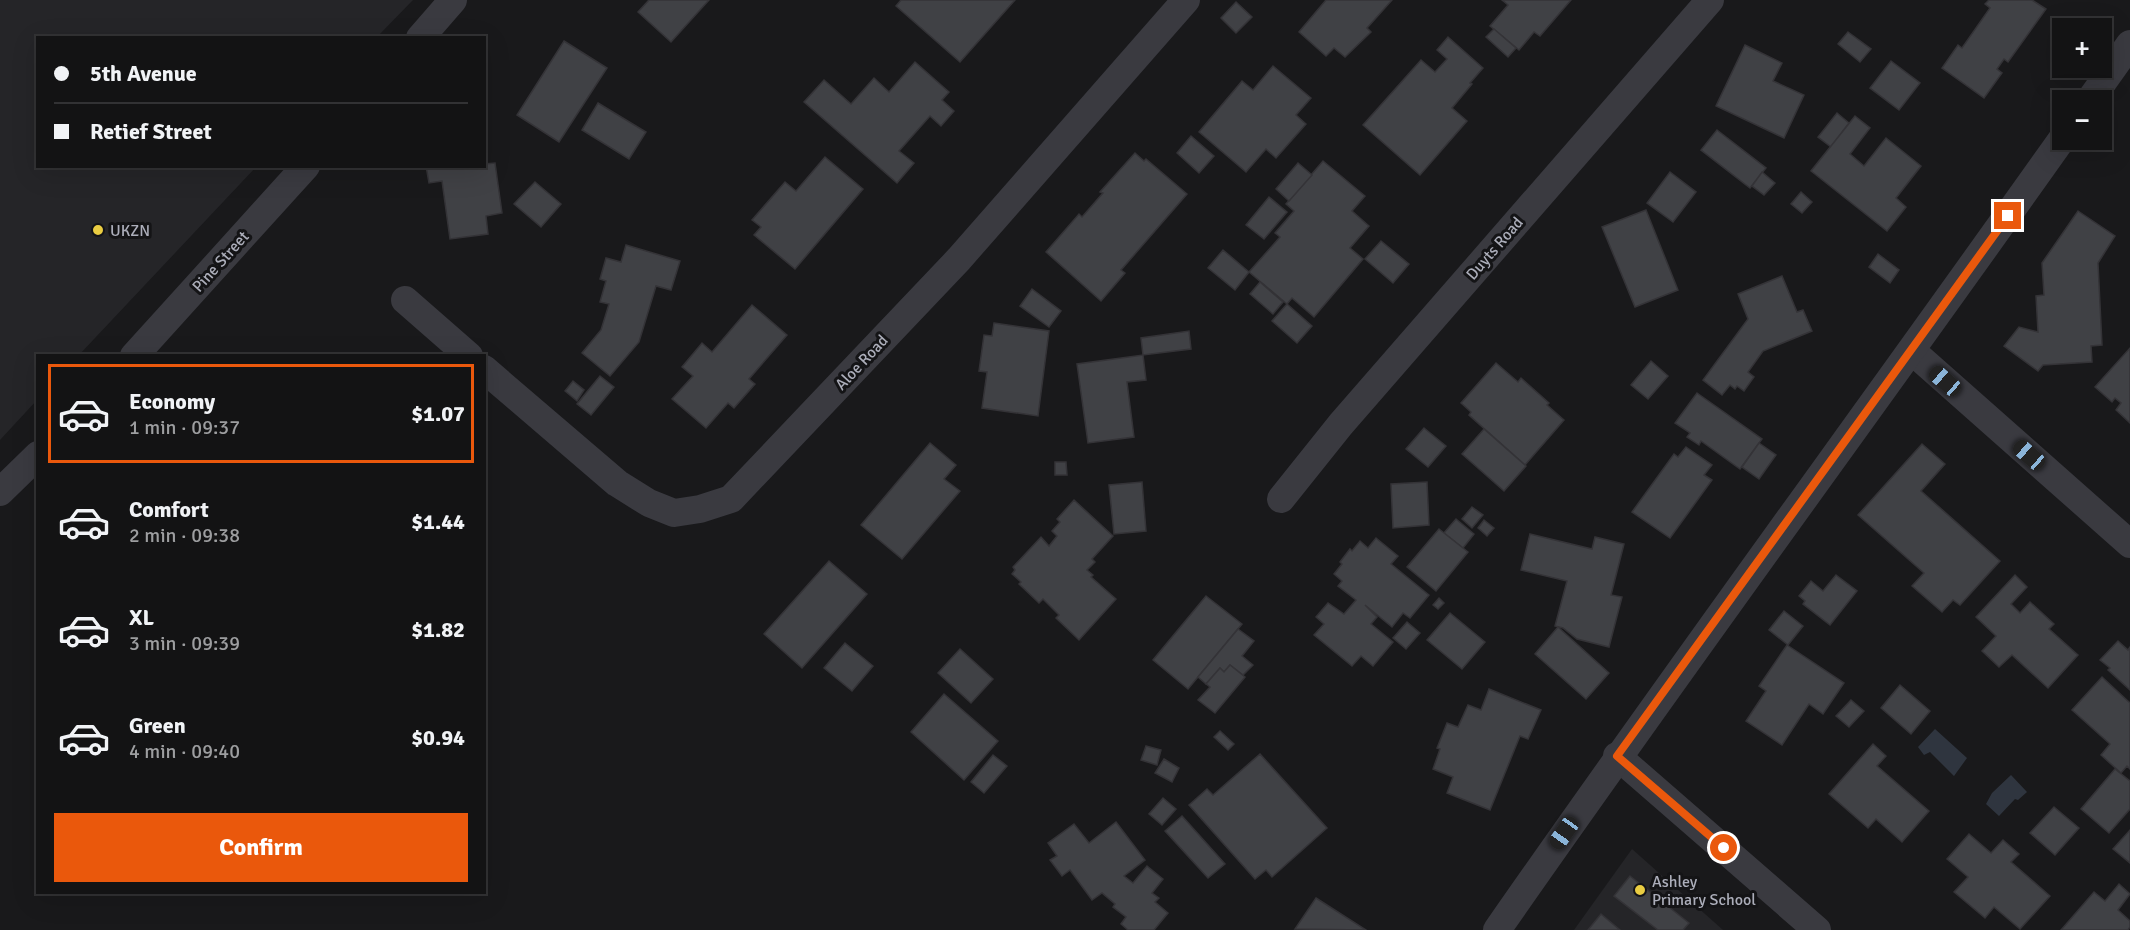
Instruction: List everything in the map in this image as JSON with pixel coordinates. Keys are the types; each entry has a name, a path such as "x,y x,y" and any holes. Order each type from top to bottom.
{"street":[{"path":"422,36 453,0"},
{"name":"Aloe Road","path":"486,371 617,483 649,503 674,513 700,510 731,499 959,259 1186,0"},
{"name":"Duyts Road","path":"1281,499 1341,424 1710,0"},
{"path":"2097,90 2130,44"},
{"path":"1497,930 1617,756 1912,351 2054,150"},
{"name":"Pine Street","path":"136,354 304,168"},
{"path":"405,300 467,354"},
{"path":"1912,351 2130,544"},
{"path":"0,492 36,457"},
{"path":"1617,756 1818,930"}],"shaded area":[{"name":"UKZN","path":"0,0 413,0 378,36 36,36 36,168 255,168 80,354 36,354 36,401 0,440"},
{"path":"1935,729 1967,758 1954,776 1930,752 1924,755 1918,747"},
{"path":"2011,775 2027,792 2018,800 2015,799 1999,816 1986,804 1992,793"},
{"name":"Ashley Primary School","path":"1632,849 1723,930 1574,930"}],"building":[{"path":"649,0 709,0 671,42 638,12"},
{"path":"901,0 1015,0 960,62 896,6"},
{"path":"1326,0 1392,0 1367,28 1371,32 1345,57 1334,48 1326,56 1299,32"},
{"path":"1502,0 1571,0 1540,36 1534,32 1519,50 1490,26 1508,5"},
{"path":"1989,0 2032,0 2046,9 2008,62 2004,59 1997,69 2002,73 1984,98 1942,68 1958,45 1962,48 1990,8 1985,4"},
{"path":"1236,2 1252,17 1236,33 1221,18"},
{"path":"1494,29 1516,48 1508,57 1486,37"},
{"path":"1848,32 1871,49 1860,62 1838,44"},
{"path":"1448,37 1483,68 1452,108 1467,121 1420,175 1363,125 1421,60 1435,72 1447,59 1437,50"},
{"path":"564,41 607,68 559,142 517,115"},
{"path":"1745,45 1782,63 1773,81 1804,95 1784,138 1716,106"},
{"path":"1891,61 1920,83 1899,110 1870,88"},
{"path":"915,62 949,92 942,100 954,111 941,126 930,116 899,151 914,163 897,183 804,102 824,80 851,104 874,78 889,92"},
{"path":"1273,66 1311,98 1296,115 1306,124 1276,158 1266,149 1246,172 1199,132 1242,81 1253,90"},
{"path":"598,103 646,132 629,159 582,130"},
{"path":"1837,113 1849,123 1831,147 1818,137"},
{"path":"1855,116 1870,128 1850,154 1864,166 1886,138 1921,166 1896,198 1906,207 1887,231 1811,171"},
{"path":"1717,130 1766,168 1750,188 1701,150"},
{"path":"1191,136 1214,156 1199,173 1177,153"},
{"path":"1135,153 1144,161 1146,159 1187,194 1121,270 1125,273 1101,301 1046,252 1079,214 1082,217 1103,193 1100,192"},
{"path":"825,157 863,189 795,269 754,235 761,227 752,220 785,182 796,191"},
{"path":"1323,161 1365,196 1352,211 1369,226 1350,248 1363,259 1314,317 1292,298 1287,304 1249,272 1280,237 1275,233 1294,211 1286,204"},
{"path":"495,163 502,213 486,216 488,234 450,239 442,181 429,183 426,168 486,168 486,164"},
{"path":"1298,163 1312,175 1289,201 1276,189"},
{"path":"1670,172 1696,192 1673,222 1647,203"},
{"path":"1762,172 1775,183 1764,195 1752,186"},
{"path":"535,182 561,204 541,227 514,204"},
{"path":"1801,192 1812,202 1802,213 1791,204"},
{"path":"1269,197 1287,212 1264,239 1246,225"},
{"path":"1646,210 1678,290 1635,307 1602,227"},
{"path":"2078,211 2115,236 2098,263 2102,345 2091,346 2092,362 2043,365 2038,371 2004,346 2019,327 2038,332 2036,296 2044,295 2042,263"},
{"path":"1381,241 1409,264 1393,283 1365,259"},
{"path":"626,245 680,261 671,290 656,286 639,342 610,376 582,353 601,330 609,304 600,302 606,281 600,279 606,258 621,262"},
{"path":"1223,250 1249,272 1235,290 1208,268"},
{"path":"1878,254 1899,270 1890,283 1869,267"},
{"path":"1782,276 1797,312 1803,310 1812,331 1763,351 1748,372 1754,377 1744,391 1737,386 1735,389 1730,385 1722,395 1703,380 1748,319 1738,294"},
{"path":"1260,282 1283,302 1273,314 1250,294"},
{"path":"1032,289 1061,311 1049,327 1020,306"},
{"path":"1287,304 1312,326 1297,343 1272,321"},
{"path":"752,305 787,335 749,379 755,384 734,408 728,403 706,428 672,399 693,376 682,367 702,343 712,352"},
{"path":"994,323 1049,331 1038,416 982,408 987,372 979,371 984,335 992,336"},
{"path":"1189,331 1191,349 1143,355 1141,338"},
{"path":"2130,348 2130,423 2116,410 2121,403 2115,398 2112,402 2095,387"},
{"path":"1143,355 1146,380 1127,382 1134,437 1088,443 1077,364"},
{"path":"1651,361 1668,376 1648,399 1631,385"},
{"path":"1496,363 1518,382 1521,378 1564,420 1525,465 1469,415 1471,412 1461,403"},
{"path":"600,376 614,387 591,415 577,404"},
{"path":"573,381 584,390 577,401 565,391"},
{"path":"1697,393 1762,439 1740,469 1701,441 1699,445 1687,437 1690,433 1675,423"},
{"path":"1424,428 1446,446 1428,467 1406,449"},
{"path":"1484,429 1526,466 1504,491 1462,454"},
{"path":"930,443 956,465 944,479 960,491 902,559 861,525"},
{"path":"1759,443 1776,455 1759,479 1742,467"},
{"path":"1922,444 1945,464 1921,491 2000,561 1960,605 1953,600 1942,612 1912,586 1924,573 1858,515"},
{"path":"1686,447 1712,465 1704,475 1712,480 1670,538 1632,512 1674,454 1678,457"},
{"path":"1055,462 1066,462 1067,475 1055,475"},
{"path":"1142,482 1146,531 1114,534 1109,485"},
{"path":"1427,482 1429,525 1393,528 1391,484"},
{"path":"1074,500 1113,536 1092,559 1095,562 1087,570 1093,575 1091,577 1116,599 1079,640 1056,618 1059,615 1043,599 1039,603 1012,574 1015,570 1013,567 1041,537 1049,546 1057,536 1052,531 1060,522 1057,519"},
{"path":"1472,507 1483,515 1472,528 1462,519"},
{"path":"1456,519 1474,534 1463,548 1444,533"},
{"path":"1484,520 1494,528 1487,536 1478,528"},
{"path":"1439,529 1468,552 1436,591 1407,567"},
{"path":"1530,534 1592,549 1595,537 1624,544 1611,595 1622,597 1609,647 1577,639 1563,628 1555,626 1567,581 1521,570"},
{"path":"1376,538 1398,556 1391,564 1429,595 1410,618 1403,613 1392,627 1365,605 1377,617 1371,624 1393,642 1373,666 1361,656 1352,666 1314,635 1324,624 1316,617 1328,603 1344,614 1356,600 1338,586 1342,581 1334,574 1350,549 1352,551 1360,541 1368,548"},
{"path":"829,561 867,594 802,668 764,634"},
{"path":"1836,575 1857,591 1830,625 1803,604 1805,601 1799,596 1811,581 1823,591"},
{"path":"2015,575 2027,587 2011,604 2020,613 2030,602 2054,624 2049,629 2078,655 2048,688 2012,655 1999,667 1982,651 1996,636 1976,617"},
{"path":"1206,596 1242,624 1188,689 1153,660"},
{"path":"1439,598 1444,603 1438,609 1433,605"},
{"path":"1784,611 1803,626 1788,645 1769,630"},
{"path":"1450,613 1485,642 1462,669 1427,640"},
{"path":"1407,622 1420,633 1406,649 1393,638"},
{"path":"1558,627 1609,673 1586,699 1535,654"},
{"path":"1238,629 1254,641 1242,656 1253,665 1243,675 1230,665 1224,672 1220,668 1206,684 1198,677"},
{"path":"2118,641 2128,650 2130,647 2130,690 2100,660"},
{"path":"845,643 873,666 852,691 824,668"},
{"path":"1787,645 1844,683 1823,714 1809,704 1782,745 1746,721 1766,691 1759,686"},
{"path":"960,649 993,679 971,703 938,673"},
{"path":"1230,665 1245,677 1215,713 1198,700 1210,687 1206,684 1220,668 1224,672"},
{"path":"2102,677 2130,703 2130,769 2127,766 2121,773 2101,755 2110,744 2072,710"},
{"path":"1900,685 1930,711 1911,734 1881,708"},
{"path":"1489,689 1541,710 1528,739 1520,736 1490,810 1447,793 1453,777 1433,769 1440,749 1437,748 1447,723 1458,727 1468,705 1481,710"},
{"path":"944,694 998,741 964,780 911,732"},
{"path":"1851,700 1864,711 1849,727 1836,716"},
{"path":"1220,731 1234,744 1228,750 1214,737"},
{"path":"1873,744 1886,756 1877,766 1929,811 1902,842 1876,819 1868,828 1829,794"},
{"path":"1146,746 1161,750 1157,765 1141,760"},
{"path":"1260,754 1327,828 1272,877 1266,870 1255,879 1189,805 1207,789 1213,795"},
{"path":"993,755 1007,766 984,793 971,782"},
{"path":"1164,759 1179,768 1172,782 1155,773"},
{"path":"2115,769 2130,781 2130,809 2109,833 2081,809"},
{"path":"1163,798 1176,809 1162,825 1149,814"},
{"path":"2054,807 2079,828 2055,855 2030,833"},
{"path":"1182,816 1225,864 1208,878 1165,831"},
{"path":"1116,822 1145,860 1124,876 1133,883 1147,866 1163,879 1152,893 1159,898 1155,902 1168,913 1154,930 1128,930 1121,924 1126,917 1113,907 1115,904 1102,893 1092,900 1070,870 1062,876 1050,860 1057,856 1048,843 1074,824 1089,843"},
{"path":"2130,830 2130,863 2113,849"},
{"path":"1969,834 1991,853 2003,840 2019,854 2011,862 2050,896 2020,929 1994,907 1985,918 1954,892 1968,877 1947,859"},
{"path":"1630,876 1689,923 1683,930 1658,930 1614,896"},
{"path":"2119,884 2130,894 2118,910 2130,921 2128,930 2061,930 2094,892 2105,901"},
{"path":"1316,898 1366,930 1295,929"},
{"path":"1601,914 1620,930 1588,930"}],"place":[{"name":"UKZN","path":"98,230"},
{"name":"Ashley Primary School","path":"1640,890"}],"route":[{"path":"1724,848 1617,756 2008,216"}]}
